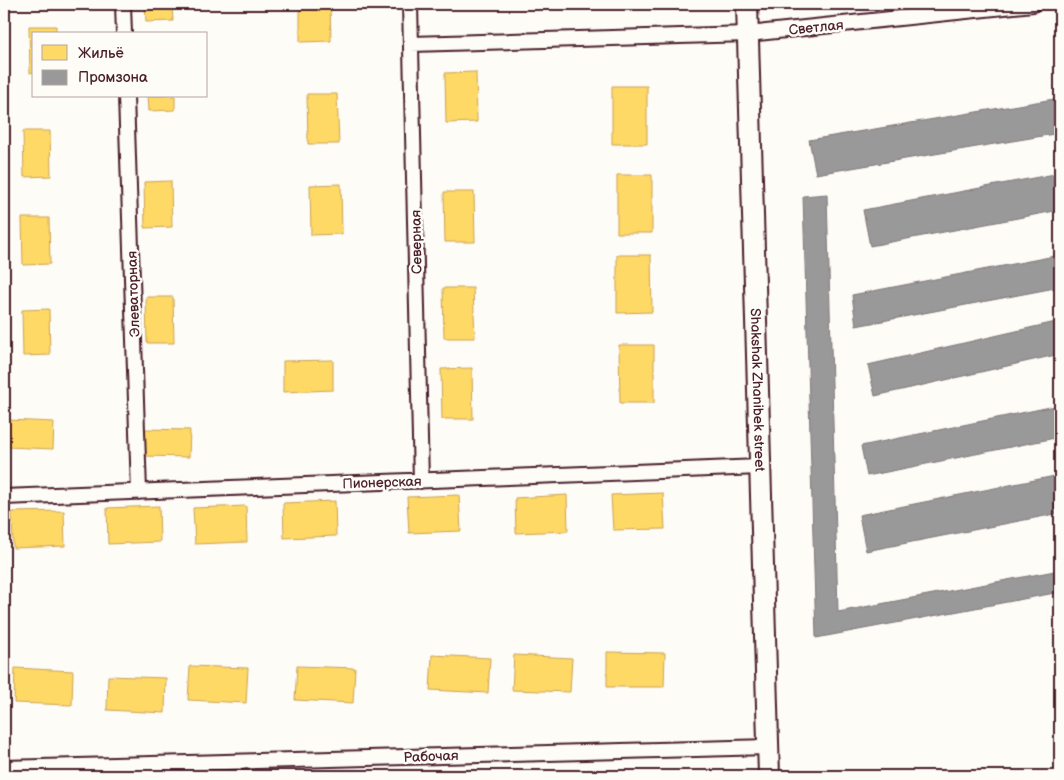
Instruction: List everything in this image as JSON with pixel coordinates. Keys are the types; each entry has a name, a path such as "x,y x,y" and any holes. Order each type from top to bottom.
{"main road":[{"name":"Shakshak Zhanibek street","path":"747,4 769,776"}],"street":[{"path":"123,4 124,32"},
{"name":"Северная","path":"410,4 422,480"},
{"name":"Светлая","path":"411,44 748,34 1033,4"},
{"name":"Элеваторная","path":"126,98 139,492"},
{"name":"Пионерская","path":"4,497 760,467"},
{"name":"Рабочая","path":"4,768 768,747"}],"building: Жильё":[{"path":"145,4 172,4 173,21 146,22"},
{"path":"300,4 330,4 331,41 300,42"},
{"path":"29,26 56,26 56,32 32,32 32,72 30,73"},
{"path":"476,72 477,122 446,123 445,73"},
{"path":"612,86 647,86 647,144 612,144"},
{"path":"307,94 337,94 339,144 308,144"},
{"path":"148,98 175,98 175,110 149,111"},
{"path":"23,131 50,131 51,176 24,177"},
{"path":"617,175 652,175 652,233 617,233"},
{"path":"171,181 172,227 145,228 144,182"},
{"path":"341,184 342,234 311,235 310,185"},
{"path":"444,192 474,192 475,242 445,242"},
{"path":"22,218 49,218 50,264 23,265"},
{"path":"617,255 651,255 652,312 617,313"},
{"path":"443,288 473,288 475,338 444,338"},
{"path":"146,297 173,297 174,343 147,343"},
{"path":"49,309 50,355 23,356 22,310"},
{"path":"619,345 654,345 654,403 620,403"},
{"path":"333,360 333,390 283,392 283,361"},
{"path":"472,368 473,419 442,419 441,369"},
{"path":"8,420 54,422 53,449 7,447"},
{"path":"144,429 190,430 189,457 143,456"},
{"path":"663,493 665,529 613,530 611,495"},
{"path":"459,495 461,531 409,533 407,497"},
{"path":"567,495 568,531 516,533 515,498"},
{"path":"335,501 336,536 284,538 283,503"},
{"path":"159,506 160,542 108,544 107,508"},
{"path":"246,506 247,542 195,544 193,508"},
{"path":"64,511 65,546 13,548 12,512"},
{"path":"607,652 665,653 664,687 607,687"},
{"path":"432,655 490,658 488,693 430,690"},
{"path":"514,655 572,658 570,692 512,690"},
{"path":"190,666 248,668 246,703 188,700"},
{"path":"297,666 355,668 353,703 295,700"},
{"path":"15,668 73,671 72,705 14,703"},
{"path":"108,676 166,678 165,713 107,710"},
{"path":"292,775 330,776 292,776"}],"building: Промзона":[{"path":"1060,98 1060,133 816,174 809,140"},
{"path":"1060,173 1060,210 870,246 863,210"},
{"path":"827,194 838,612 1060,570 1060,592 816,638 803,196"},
{"path":"1060,255 1060,287 856,326 852,295"},
{"path":"1060,321 1060,354 875,396 868,365"},
{"path":"1060,405 1060,437 867,476 861,446"},
{"path":"1060,475 1060,513 866,551 859,515"}]}
